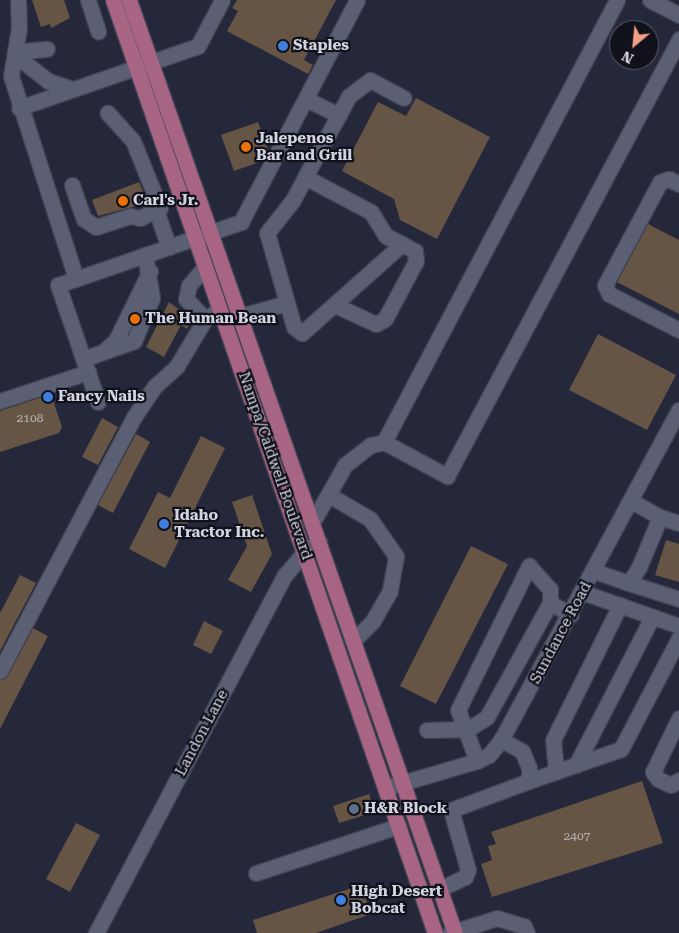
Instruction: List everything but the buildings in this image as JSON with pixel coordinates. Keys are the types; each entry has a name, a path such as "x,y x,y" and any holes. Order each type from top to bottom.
{"main road":[{"name":"Nampa/Caldwell Boulevard","path":"113,0 144,64 211,232 440,889 453,932"},
{"name":"Nampa/Caldwell Boulevard","path":"129,0 144,64 193,238 305,551 434,933"}],"street":[{"path":"18,0 16,54 11,76 19,108 76,278"},
{"path":"88,0 98,31"},
{"path":"19,108 198,46 222,0"},
{"path":"98,402 58,285 241,222 357,0"},
{"path":"384,442 617,0"},
{"path":"650,0 679,15"},
{"path":"312,523 345,465 371,445 384,442 447,476 679,39"},
{"path":"16,54 47,49"},
{"path":"16,54 48,81 73,89"},
{"path":"402,244 302,333 296,332 268,233 305,177 349,96 370,80 404,98"},
{"path":"306,99 338,115"},
{"path":"72,185 89,225 96,227 130,216 140,218 157,213 160,208 133,141 108,113"},
{"path":"305,177 370,212 386,236 415,251 416,261 385,320 376,324 335,305"},
{"path":"679,184 669,179 660,182 605,285 609,294 679,330"},
{"path":"157,213 168,247"},
{"path":"0,401 85,365 105,350 116,350 134,341 152,298 150,271 145,255"},
{"path":"204,268 189,285 186,299 205,320"},
{"path":"240,316 287,303"},
{"path":"0,671 134,417 154,387 176,366 205,320 219,310"},
{"name":"Sundance Road","path":"385,788 477,762 489,755 501,740 571,614 679,410"},
{"path":"329,495 370,519 396,556 390,591 373,621 353,641"},
{"path":"631,501 660,517 679,523"},
{"path":"629,583 660,517"},
{"name":"Landon Lane","path":"96,933 285,575 305,551 319,542"},
{"path":"427,730 468,729 487,717 550,603 550,589 529,566 458,710 468,729 477,762"},
{"path":"594,571 679,599"},
{"path":"582,592 679,626"},
{"path":"550,603 571,614"},
{"path":"556,772 553,740 620,605"},
{"path":"576,765 652,616"},
{"path":"440,889 465,876 468,870 451,810 528,777 556,772 621,749 679,638"},
{"path":"679,718 655,764 653,772 658,779 670,785 679,780"},
{"path":"501,740 522,751 529,768 528,777"},
{"path":"256,874 398,826"},
{"path":"453,932 497,918 524,926 528,933"}],"place":[{"name":"Staples","path":"283,46"},
{"name":"Jalepenos Bar and Grill","path":"246,147"},
{"name":"Carl's Jr.","path":"123,201"},
{"name":"The Human Bean","path":"135,319"},
{"name":"Fancy Nails","path":"48,397"},
{"name":"Idaho Tractor Inc.","path":"164,524"},
{"name":"H&R Block","path":"354,809"},
{"name":"High Desert Bobcat","path":"341,900"}]}
